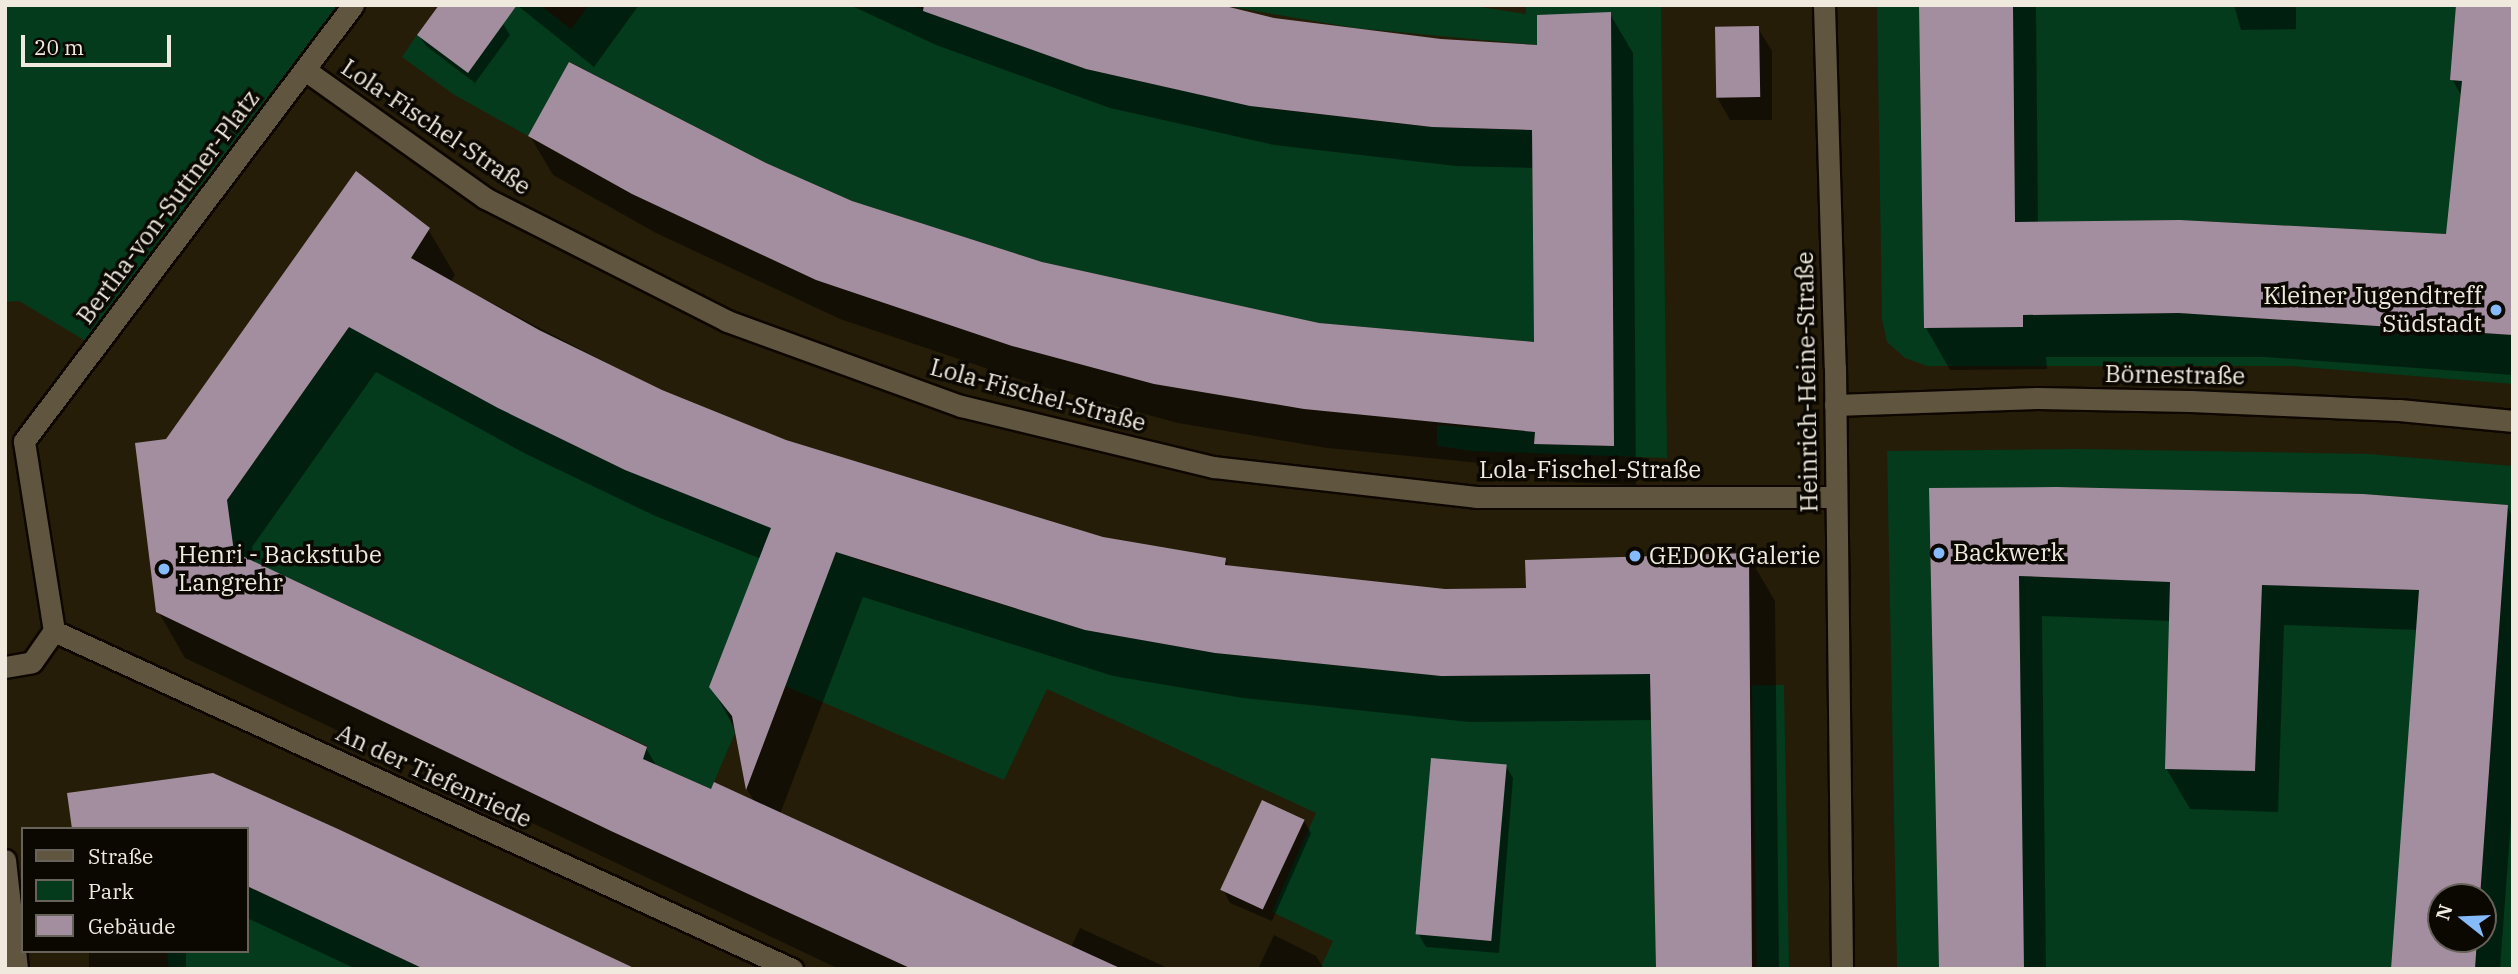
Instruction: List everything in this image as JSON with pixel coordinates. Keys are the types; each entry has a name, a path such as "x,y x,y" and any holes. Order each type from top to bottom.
{"street":[{"name":"Bertha-von-Suttner-Platz","path":"54,631 15,437 305,70 353,5"},
{"name":"Heinrich-Heine-Straße","path":"1824,5 1835,405 1842,969"},
{"name":"Lola-Fischel-Straße","path":"305,70 485,198 727,321 961,406 1214,467 1476,497 1836,497"},
{"name":"Börnestraße","path":"1835,405 2037,398 2189,401 2399,410 2513,421"},
{"path":"5,667 32,662 54,631"},
{"name":"An der Tiefenriede","path":"54,631 792,969"},
{"path":"5,860 17,969"}],"green space":[{"path":"5,5 353,5 94,346 19,301 5,302"},
{"path":"481,5 540,5 571,29 589,5 910,5 1086,69 1256,107 1432,127 1532,130 1534,342 1319,323 1042,262 852,201 766,163 570,62 528,136 453,94 402,57 417,35 468,72"},
{"path":"1221,5 1468,5 1526,14 1526,5 1661,5 1667,458 1472,451 1437,446 1437,425 1535,432 1534,444 1614,446 1611,13 1537,16 1537,45 1355,28"},
{"path":"1877,5 1919,5 1924,328 2023,327 2023,315 2179,313 2513,335 2513,384 2291,366 1927,366 1905,358 1887,342 1882,319"},
{"path":"2013,5 2456,5 2450,79 2462,81 2447,234 2180,220 2006,223 2015,167"},
{"path":"349,327 625,470 870,564 1085,630 1215,653 1441,676 1586,675 1649,647 1656,969 1320,969 1333,941 1272,912 1316,813 1047,689 1004,780 785,686 815,607 751,582 709,687 724,701 735,733 711,789 643,759 647,746 234,552 227,500"},
{"path":"2079,449 2368,454 2513,466 2513,969 2475,969 2476,953 2497,953 2497,883 2481,883 2508,505 2363,494 2060,487 1929,489 1939,969 1897,969 1887,451"},
{"path":"2019,576 2419,590 2406,969 2005,969"},
{"path":"1784,685 1789,969 1757,969 1752,686"},
{"path":"248,886 424,969 169,969 167,953 248,953"}],"building":[{"path":"439,5 517,5 468,73 417,35"},
{"path":"924,5 1221,5 1274,18 1441,39 1537,45 1537,15 1611,12 1614,446 1534,444 1535,432 1304,409 1154,384 1012,346 816,280 632,194 528,136 569,62 766,163 852,201 1042,262 1319,323 1534,342 1532,130 1432,127 1250,106 1086,69 923,11"},
{"path":"1919,5 2013,5 2015,222 2180,220 2446,234 2462,81 2450,80 2456,5 2513,5 2513,335 2179,313 2023,315 2023,327 1924,328"},
{"path":"1759,26 1760,97 1716,98 1715,27"},
{"path":"356,171 430,228 411,258 539,330 662,390 786,440 1103,537 1226,558 1225,565 1445,589 1526,588 1525,560 1749,553 1752,969 1656,969 1650,674 1441,676 1215,653 1085,630 836,552 746,790 732,716 709,687 771,528 625,470 498,408 349,327 227,500 234,552 647,747 643,759 711,789 714,782 1122,969 912,969 611,831 156,612 135,443 166,439"},
{"path":"2057,487 2363,494 2508,505 2481,883 2427,883 2427,953 2476,953 2475,969 2391,969 2419,590 2262,585 2255,771 2165,769 2170,582 2019,576 2024,969 1939,969 1929,488"},
{"path":"1431,758 1507,765 1491,941 1416,934"},
{"path":"213,773 636,969 424,969 248,886 248,827 72,827 67,793"},
{"path":"1262,800 1305,820 1263,910 1220,890"}],"place":[{"name":"Kleiner Jugendtreff Südstadt","path":"2496,310"},
{"name":"Backwerk","path":"1939,553"},
{"name":"GEDOK Galerie","path":"1635,556"},
{"name":"Henri - Backstube Langrehr","path":"164,569"}]}
